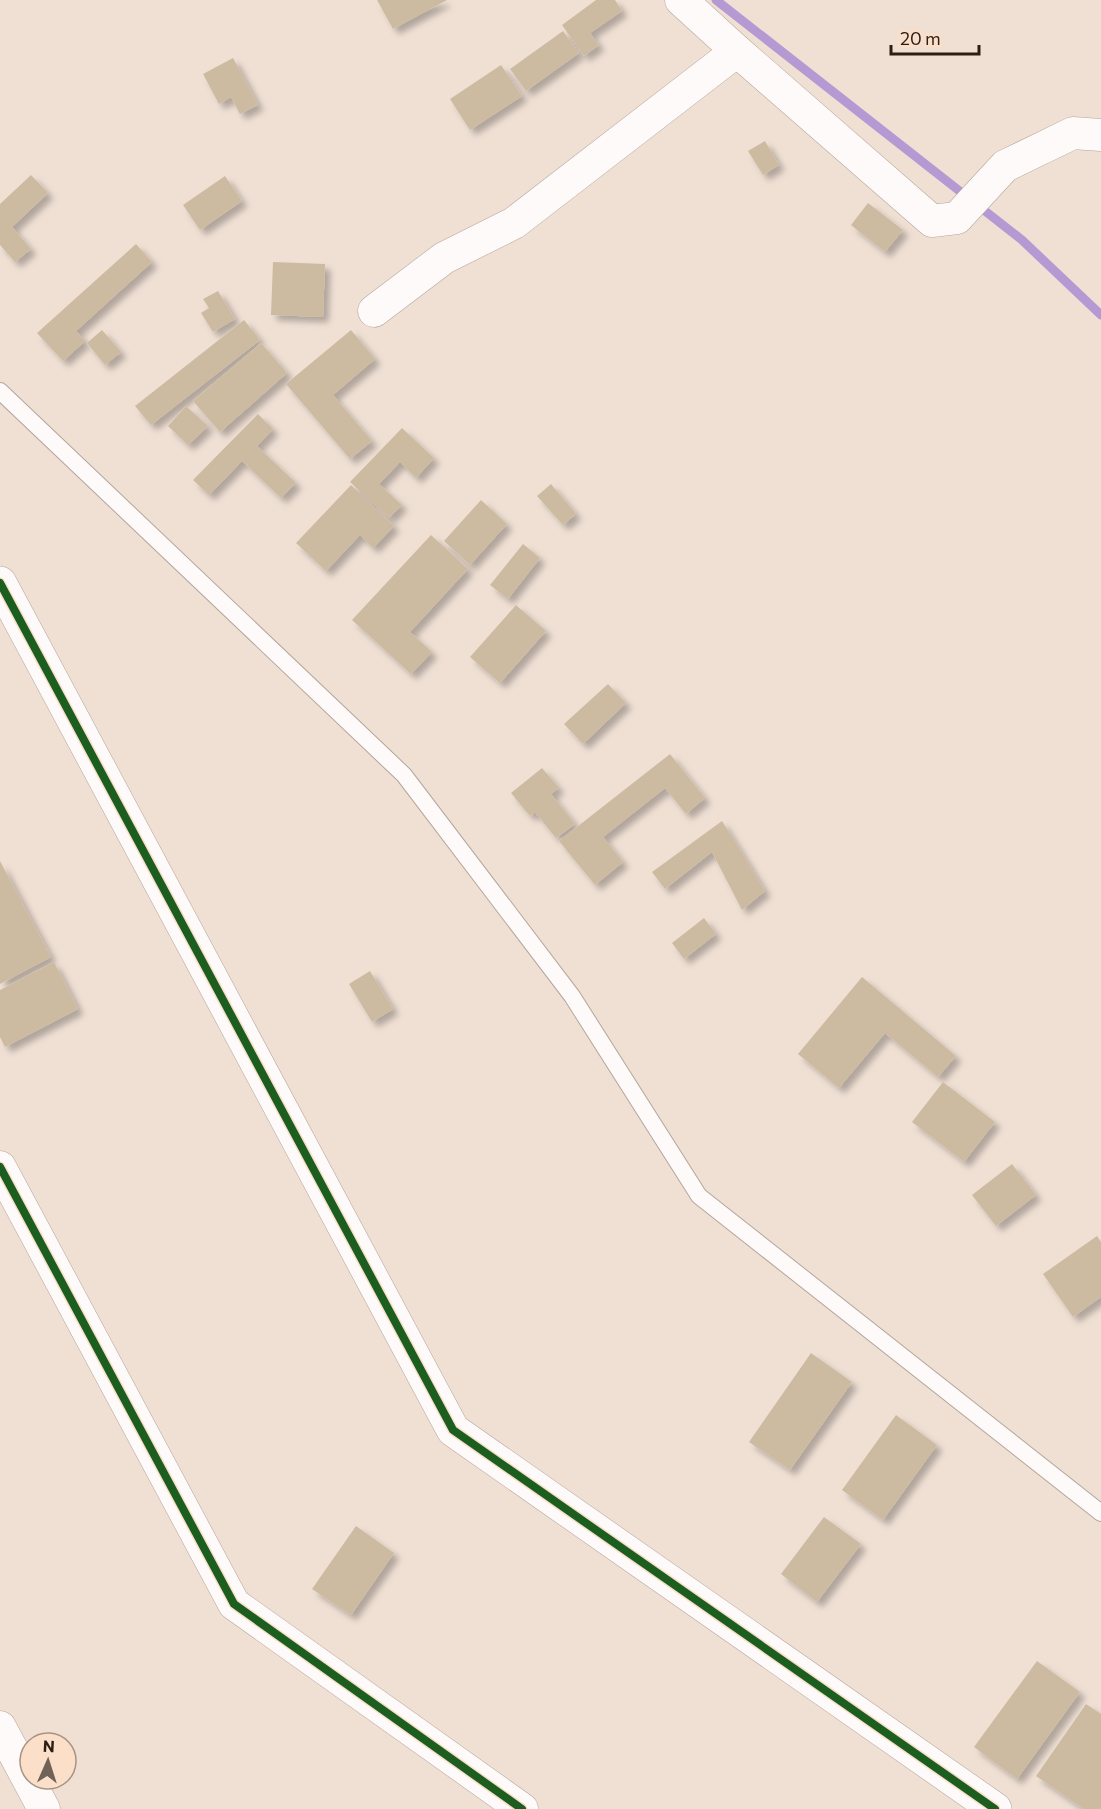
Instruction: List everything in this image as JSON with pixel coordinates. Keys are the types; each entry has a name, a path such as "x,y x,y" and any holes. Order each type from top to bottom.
{"street":[{"path":"681,0 736,51 932,221 957,218 1005,166 1073,133 1101,135"},
{"path":"374,311 444,258 514,223 736,51"},
{"path":"0,583 453,1430 995,1809"},
{"path":"0,1167 234,1604 522,1809"},
{"path":"0,1727 44,1809"}],"lane":[{"path":"0,391 404,775 572,996 699,1196 1101,1513"}],"building":[{"path":"377,0 447,0 393,29"},
{"path":"596,0 615,0 622,11 590,33 599,45 584,56 562,25"},
{"path":"563,31 579,53 526,91 510,69"},
{"path":"233,58 258,105 240,114 231,97 219,104 203,74"},
{"path":"501,65 522,96 470,130 450,99"},
{"path":"765,141 779,165 763,175 748,151"},
{"path":"31,175 48,193 12,227 31,249 15,262 0,245 0,204"},
{"path":"225,176 242,201 200,230 183,205"},
{"path":"868,203 903,230 885,252 851,225"},
{"path":"136,244 152,262 76,331 85,341 63,361 37,333"},
{"path":"273,262 325,264 323,317 271,315"},
{"path":"218,291 235,319 213,332 201,313 209,308 203,299"},
{"path":"244,320 260,340 151,425 135,406"},
{"path":"102,330 121,352 105,365 87,343"},
{"path":"351,330 375,359 333,395 372,441 350,459 286,384"},
{"path":"261,343 287,373 220,432 193,401"},
{"path":"186,406 208,426 188,445 168,426"},
{"path":"258,414 273,429 257,446 296,483 281,498 242,461 209,495 193,480"},
{"path":"402,428 434,458 416,478 400,462 379,484 402,505 389,518 350,482"},
{"path":"551,484 576,514 563,525 537,496"},
{"path":"351,485 394,526 373,548 360,535 326,571 296,543"},
{"path":"481,500 507,524 470,565 444,541"},
{"path":"431,535 468,569 410,632 432,652 411,674 352,620"},
{"path":"523,544 540,558 508,599 490,585"},
{"path":"516,605 546,631 500,683 470,657"},
{"path":"608,684 626,703 583,744 564,724"},
{"path":"670,754 705,798 686,814 665,788 603,837 623,862 595,885 559,841"},
{"path":"542,768 559,788 551,794 575,824 556,838 535,812 530,816 511,793"},
{"path":"722,821 765,891 742,910 712,852 665,889 652,872"},
{"path":"0,861 51,957 0,984"},
{"path":"704,918 716,934 684,959 672,943"},
{"path":"54,962 78,1009 5,1047 0,1037 0,990"},
{"path":"370,971 393,1009 372,1022 349,984"},
{"path":"862,977 956,1056 938,1077 885,1033 839,1088 798,1054"},
{"path":"943,1082 995,1122 964,1162 912,1122"},
{"path":"1012,1164 1036,1195 996,1226 972,1195"},
{"path":"1097,1236 1101,1242 1101,1297 1073,1317 1043,1274"},
{"path":"811,1353 852,1382 790,1470 749,1442"},
{"path":"896,1415 937,1445 883,1520 842,1490"},
{"path":"824,1517 861,1544 817,1602 781,1574"},
{"path":"356,1526 394,1553 351,1615 312,1589"},
{"path":"1037,1661 1080,1692 1017,1779 974,1747"},
{"path":"1086,1704 1101,1714 1101,1809 1084,1809 1036,1776"}],"waterway":[{"path":"716,0 1022,240 1101,315"}],"cycle path":[{"path":"0,583 453,1430 995,1809"},
{"path":"0,1167 234,1604 522,1809"}]}
